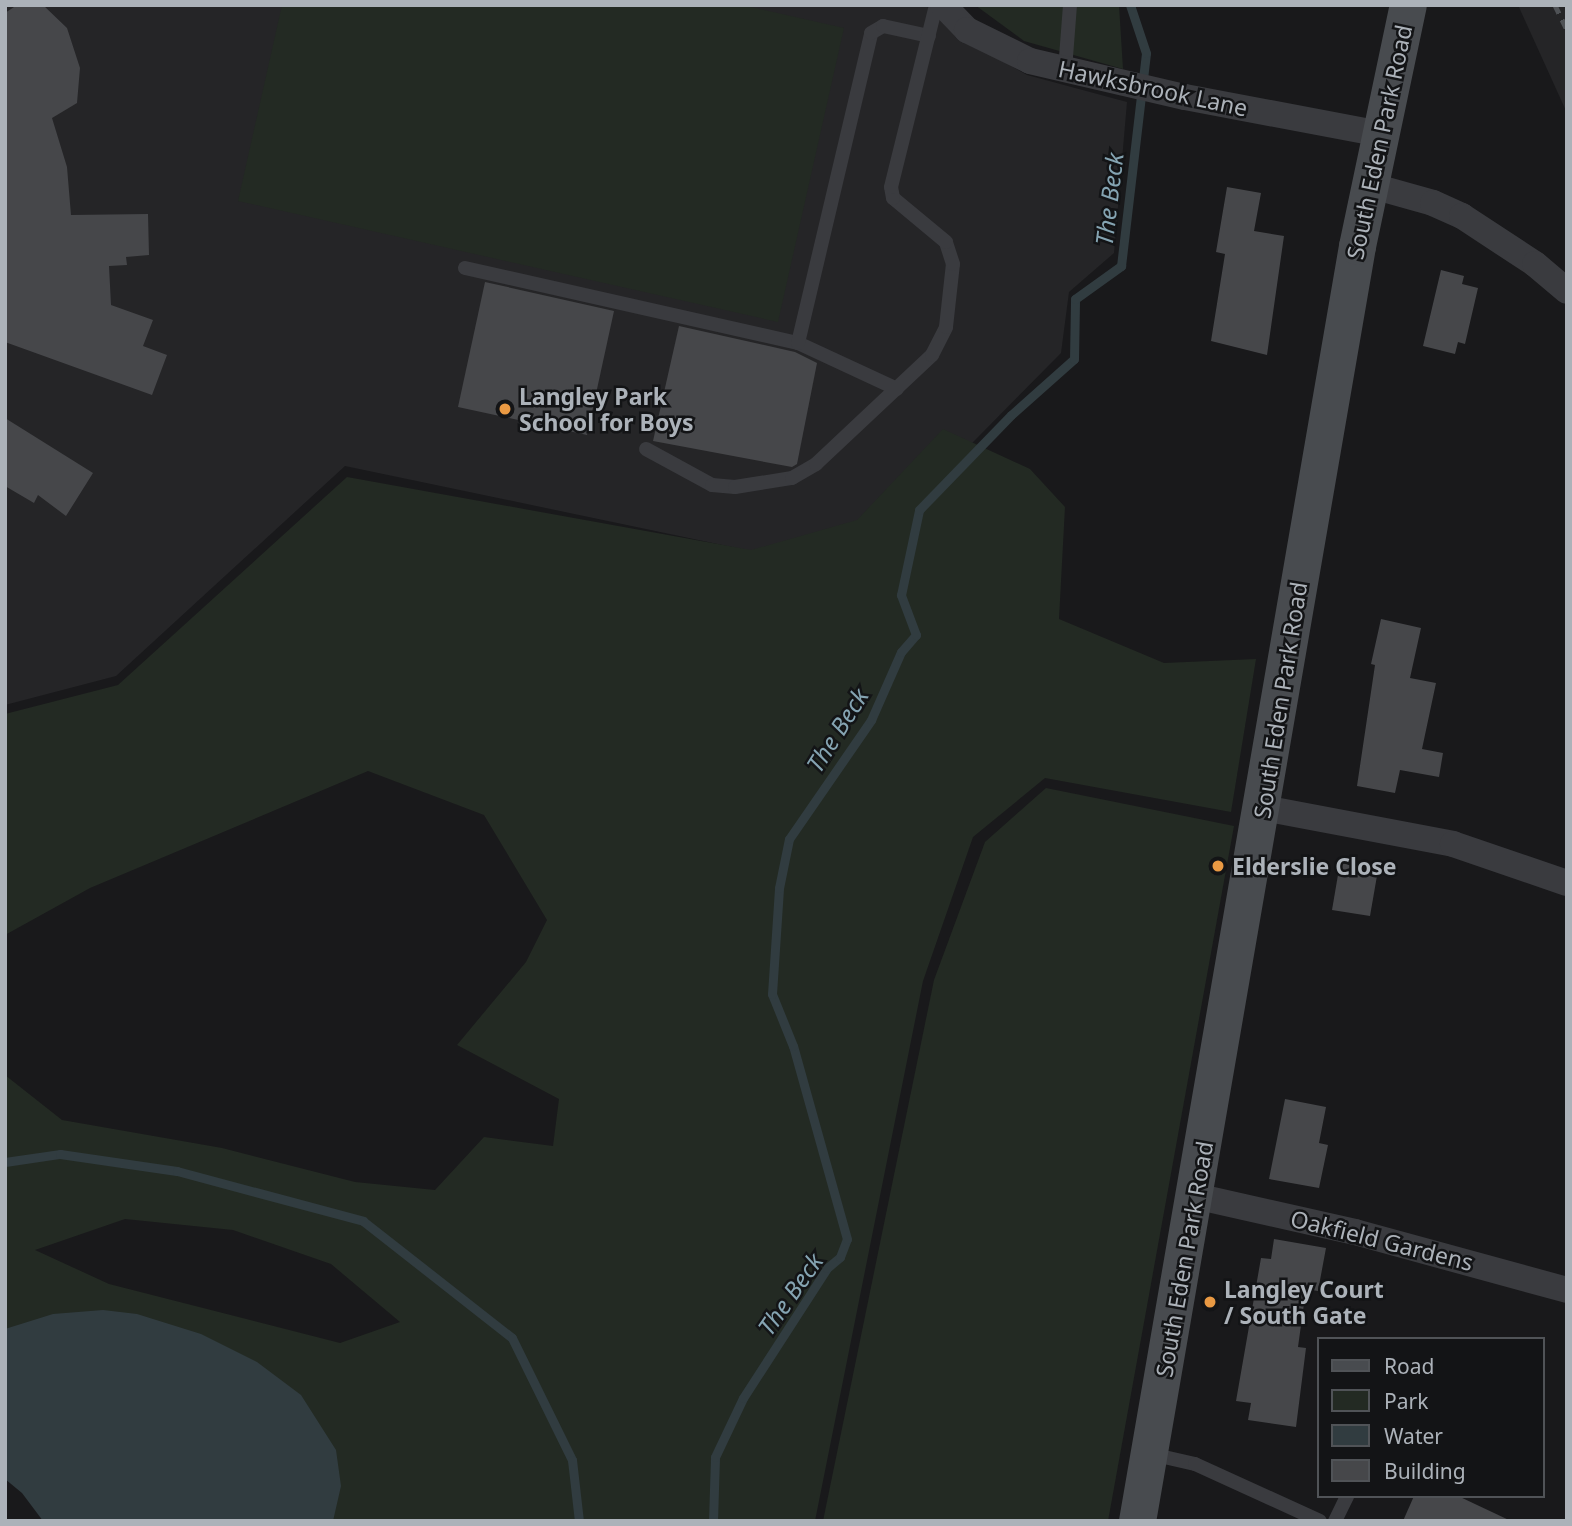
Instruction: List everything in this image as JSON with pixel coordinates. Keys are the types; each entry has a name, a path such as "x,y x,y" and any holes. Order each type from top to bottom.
{"main road":[{"name":"South Eden Park Road","path":"1137,1521 1263,808 1369,185 1408,5"}],"street":[{"name":"Hawksbrook Lane","path":"943,5 967,30 1030,61 1185,97 1380,134"},
{"path":"1369,185 1433,202 1462,216 1535,264 1567,291"},
{"path":"1263,808 1453,844 1567,883"},
{"name":"Oakfield Gardens","path":"1195,1196 1355,1232 1567,1290"}],"lane":[{"path":"646,449 712,485 735,487 792,478 816,464 932,355 946,327 953,264 946,242 893,198 891,187 936,5"},
{"path":"1065,70 1070,5"},
{"path":"798,343 871,33 883,26 929,36"},
{"path":"465,268 798,343 897,389"},
{"path":"1149,1454 1195,1464 1320,1521"},
{"path":"1335,1521 1346,1498"}],"shaded area":[{"name":"Langley Park School for Boys","path":"5,5 925,5 965,40 1027,75 1127,102 1114,253 1069,292 1061,353 906,510 890,580 345,466 116,676 5,705"},
{"path":"1518,5 1567,5 1567,113"}],"green space":[{"path":"282,5 742,5 844,28 778,322 238,201"},
{"path":"975,5 1119,5 1123,69 1024,41"},
{"path":"943,429 1030,469 1065,507 1059,619 1164,663 1256,659 1231,812 1045,778 973,837 923,981 815,1521 326,1521 5,1336 5,1075 62,1120 222,1148 355,1182 435,1190 484,1137 553,1146 559,1099 457,1045 526,962 547,920 484,815 368,771 90,888 5,935 5,714 118,685 347,477 751,550 857,520","holes":["125,1219 233,1230 331,1264 400,1322 340,1343 109,1284 35,1250"]},
{"path":"1046,788 1234,826 1108,1521 823,1521 934,980 985,842"}],"water":[{"path":"103,1310 137,1314 201,1334 257,1362 301,1395 336,1450 341,1486 333,1521 43,1521 22,1493 5,1479 5,1329 53,1314"}],"building":[{"path":"17,5 43,5 67,28 80,68 77,103 52,118 67,167 71,215 148,214 149,255 126,257 127,265 109,266 111,305 153,320 143,346 167,355 152,395 5,342 5,13"},
{"path":"1227,187 1261,193 1254,231 1284,236 1267,355 1211,341 1225,254 1216,252"},
{"path":"1441,270 1464,276 1462,284 1478,288 1465,344 1458,342 1455,354 1423,346"},
{"path":"485,282 614,311 587,435 458,407"},
{"path":"679,326 795,352 817,363 797,464 792,467 653,441"},
{"path":"5,418 93,473 66,516 38,495 34,503 5,486"},
{"path":"1381,619 1421,628 1410,678 1436,683 1422,749 1443,753 1439,777 1400,770 1395,793 1357,786 1375,665 1371,664"},
{"path":"1340,863 1378,870 1370,916 1332,910"},
{"path":"1285,1099 1326,1107 1319,1143 1328,1145 1319,1188 1269,1179"},
{"path":"1274,1239 1326,1248 1318,1291 1306,1289 1298,1347 1306,1348 1296,1427 1248,1420 1251,1403 1236,1401 1261,1258 1271,1259"},
{"path":"1413,1498 1462,1498 1511,1521 1403,1521"}],"waterway":[{"name":"The Beck","path":"713,1521 715,1457 743,1398 827,1268 840,1257 847,1239 793,1046 772,994 779,888 789,839 871,720 901,652 916,635 901,595 919,510 1011,415 1074,359 1075,299 1121,266 1146,53 1130,5"},
{"path":"5,1162 60,1154 177,1171 363,1221 512,1338 572,1460 579,1521"}],"railway":[{"path":"1555,5 1567,30"}],"place":[{"name":"Langley Park School for Boys","path":"505,409"},
{"name":"Elderslie Close","path":"1218,866"},
{"name":"Langley Court / South Gate","path":"1210,1302"}]}
